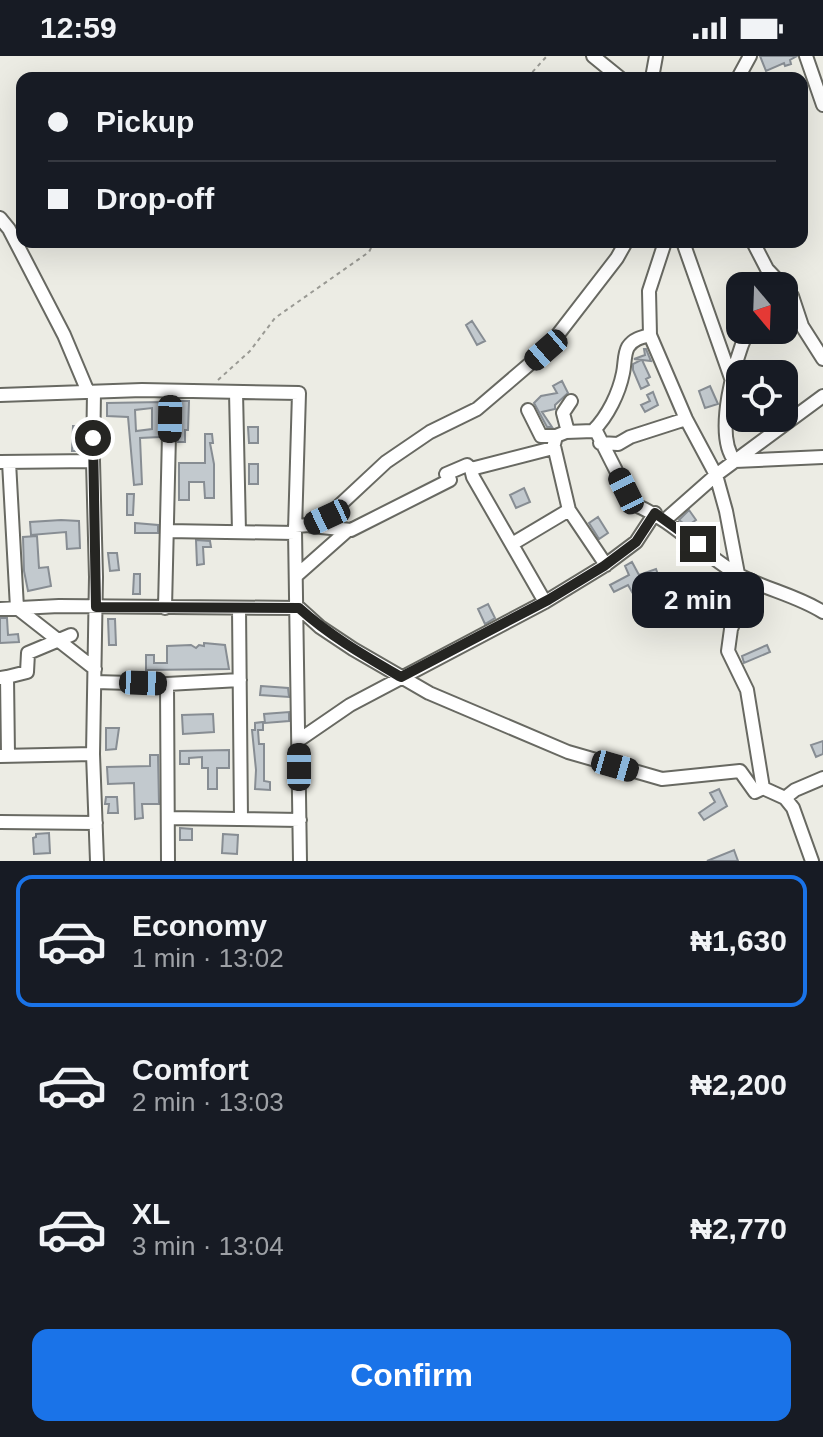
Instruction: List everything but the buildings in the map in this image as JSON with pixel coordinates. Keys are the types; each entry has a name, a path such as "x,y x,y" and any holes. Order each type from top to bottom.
{"street":[{"path":"593,56 613,72"},
{"path":"806,56 823,105"},
{"path":"0,218 16,242"},
{"path":"19,248 91,392 96,607 93,754 97,861"},
{"path":"167,531 295,530 327,517 386,462 430,432 477,409 546,350 623,248"},
{"path":"663,248 649,291 650,335 686,419 716,475 726,511 743,600 731,629 728,651 747,690 763,788"},
{"path":"685,248 726,364"},
{"path":"756,248 769,272"},
{"path":"798,314 823,359"},
{"path":"528,410 541,436 559,438 595,429 616,392 629,345 650,335"},
{"path":"165,608 170,391"},
{"path":"0,395 170,391 299,393 295,530 300,861"},
{"path":"236,392 239,532"},
{"path":"299,740 350,705 545,602 606,565 636,542 660,516 823,396"},
{"path":"571,401 563,413 559,438 569,510 606,565"},
{"path":"600,443 618,444 630,437 686,419"},
{"path":"595,429 633,504 660,516 738,574 823,612"},
{"path":"726,432 729,450 735,461"},
{"path":"471,469 532,455 559,438"},
{"path":"735,461 823,457"},
{"path":"93,461 4,462 6,530 17,608 65,638 95,675 167,684 240,680"},
{"path":"296,576 348,530 450,480 446,474 467,465 545,602"},
{"path":"512,544 569,510"},
{"path":"310,525 348,530"},
{"path":"239,608 241,819"},
{"path":"0,609 297,608 353,649 429,693 568,752 662,779 740,771 755,792 763,788"},
{"path":"65,638 28,653 27,672 4,677 4,756 93,754"},
{"path":"167,684 168,861"},
{"path":"785,798 823,778"},
{"path":"763,788 785,798 793,808 812,861"},
{"path":"168,818 300,820"},
{"path":"0,822 96,823"}],"path":[{"path":"530,72 547,56"},
{"path":"211,391 212,385 250,351 275,318 371,248"}],"route":[{"path":"93,438 96,607 299,608 320,627 401,677 548,600 604,566 636,542 655,513 698,544"}]}
